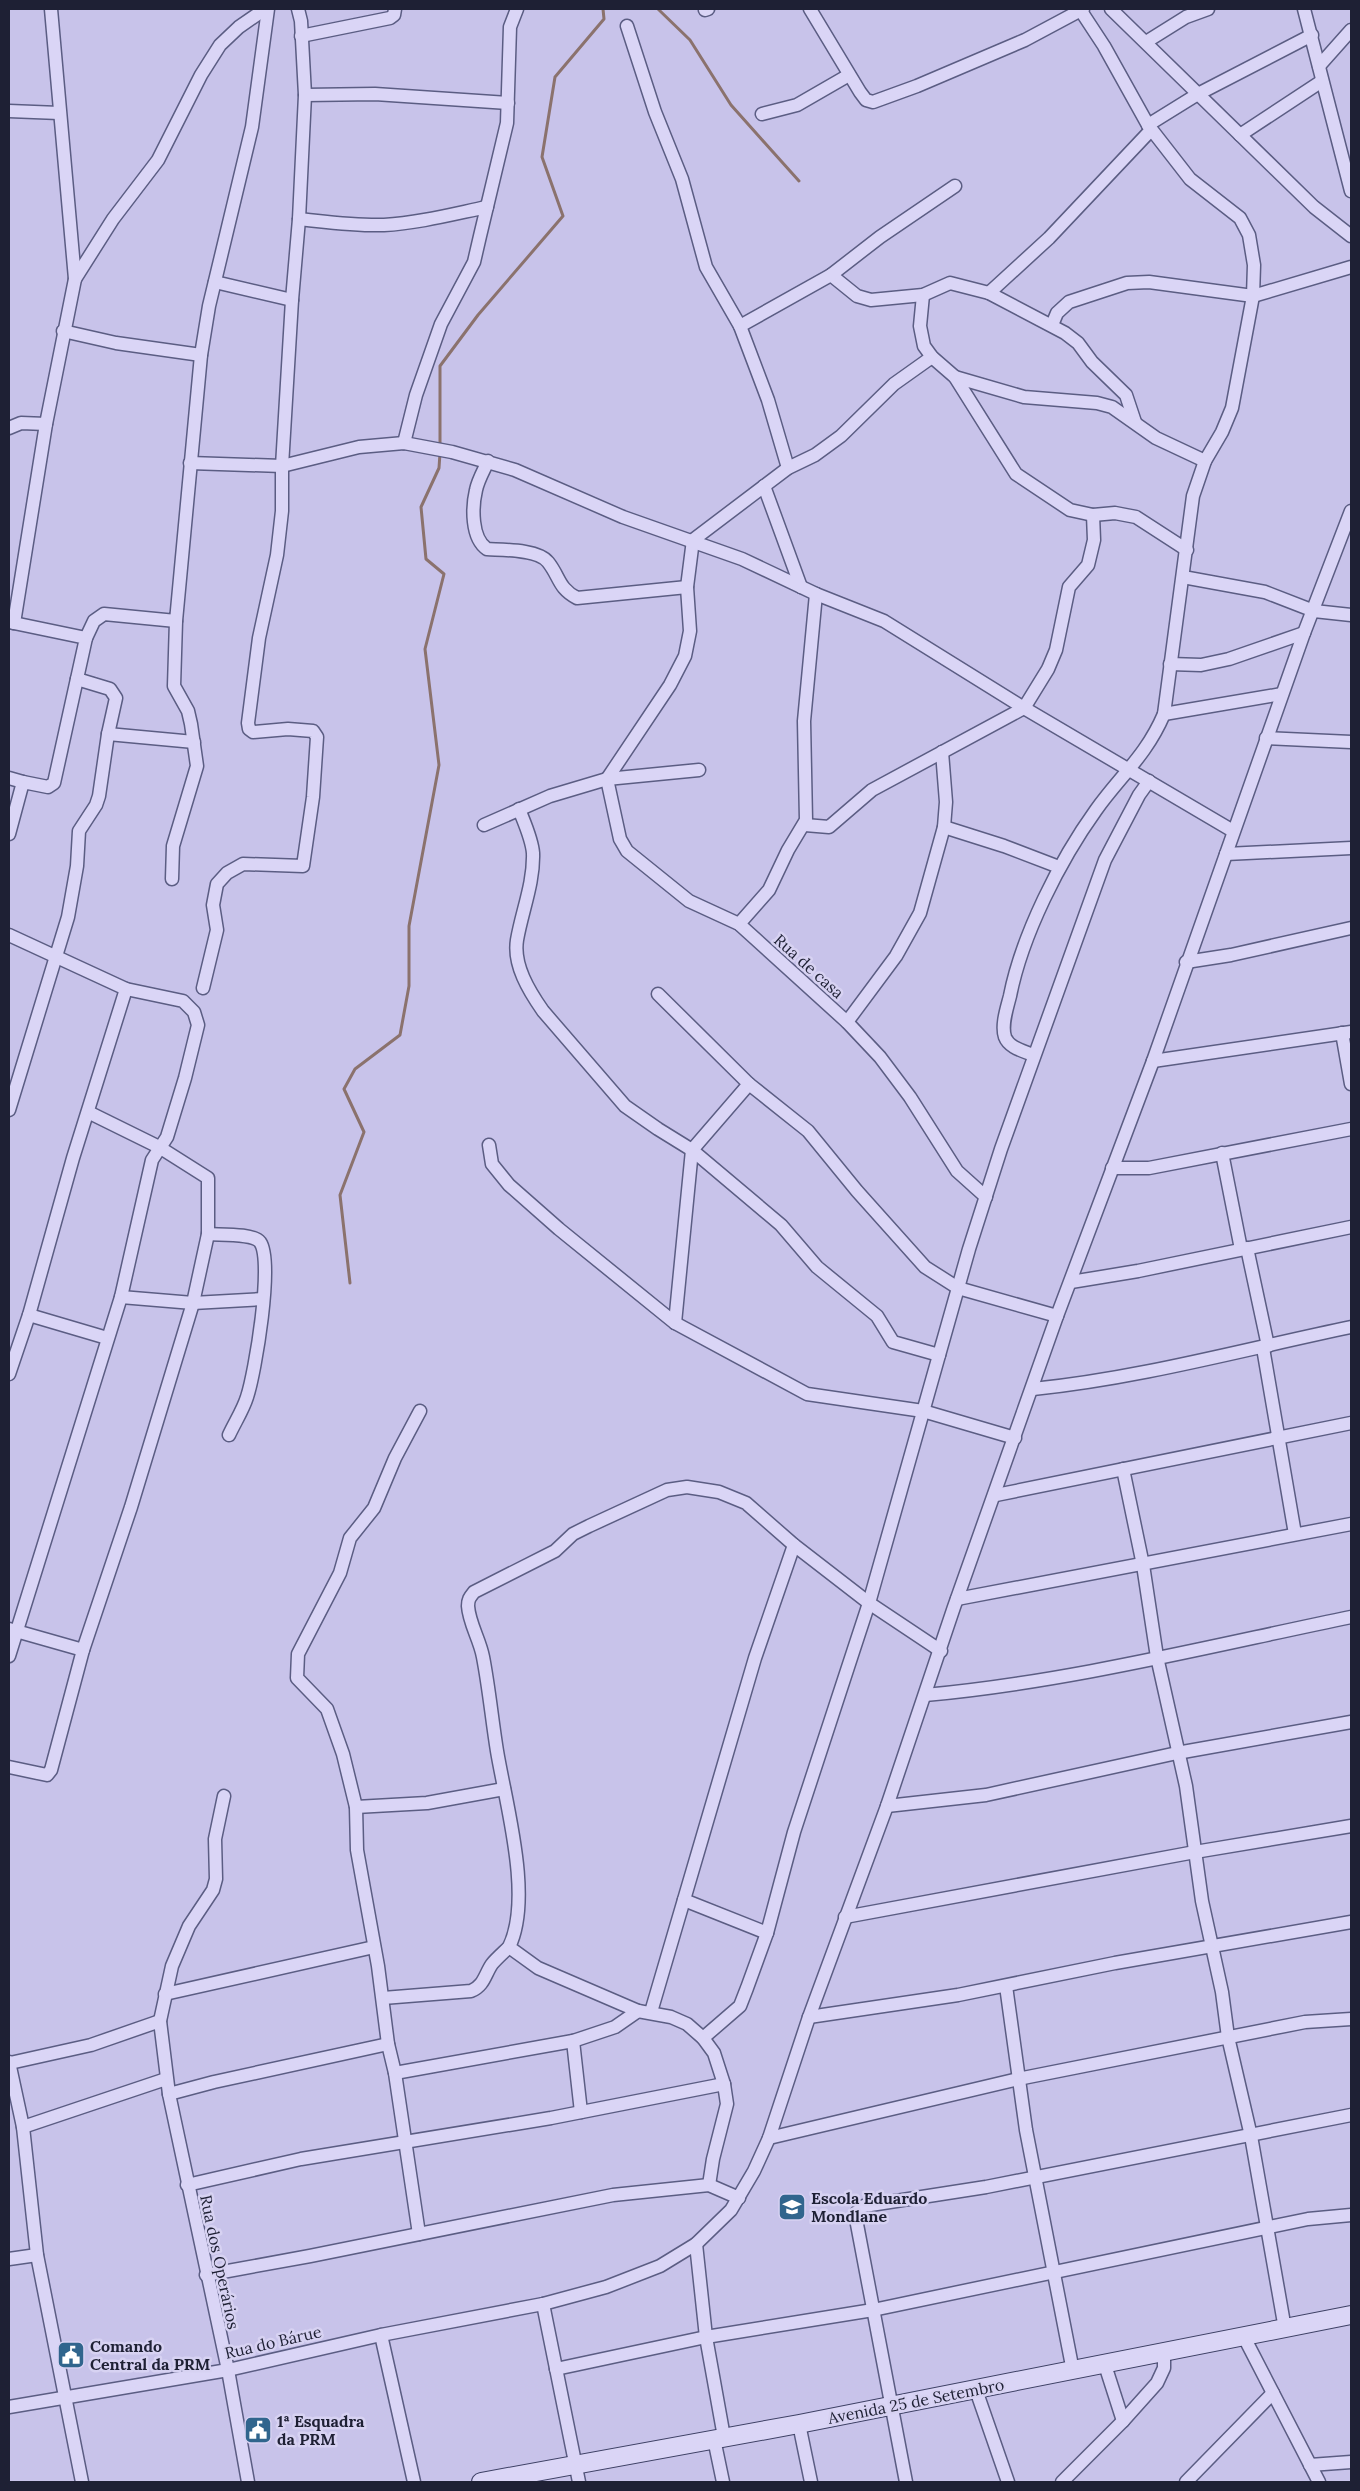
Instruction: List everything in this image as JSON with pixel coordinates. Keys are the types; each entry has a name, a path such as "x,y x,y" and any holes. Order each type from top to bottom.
{"street":[{"path":"51,9 74,279 14,586 11,622 86,638"},
{"path":"74,279 113,219 158,160 201,75 220,45 239,27 266,9"},
{"path":"172,879 173,846 196,774 194,742 188,711 174,686 176,621 201,356 215,282 252,127 266,9"},
{"path":"203,988 217,930 213,905 217,884 227,873 243,864 303,866 313,797 317,737 313,731 307,729 254,732 249,729 248,723 260,638 277,555 282,511 282,466 299,220 305,95 298,9"},
{"path":"301,36 390,18 394,15 395,9"},
{"path":"404,443 416,395 441,324 474,262 507,123 510,27 517,9"},
{"path":"810,9 849,75 866,100 873,102 885,99 1024,40 1082,10 1150,128 1190,179 1240,218 1249,235 1254,265 1253,296 1232,408 1222,432 1204,461 1193,496 1164,714 1150,744 1096,809 1059,867 1024,949 1012,982 1004,1027 1005,1038 1010,1045 1033,1055"},
{"path":"1111,9 1314,206 1351,236"},
{"path":"1146,42 1186,17 1208,9"},
{"path":"1304,9 1351,192"},
{"path":"627,26 656,112 682,179 706,267 740,326 768,400 788,468"},
{"path":"1319,66 1351,30"},
{"path":"989,292 1049,238 1150,128 1198,94 1312,35"},
{"path":"762,114 797,105 849,75"},
{"path":"1240,135 1322,81"},
{"path":"305,95 375,94 508,103"},
{"path":"9,111 59,113"},
{"path":"740,326 831,275 880,237 955,186"},
{"path":"299,220 353,225 385,225 435,218 487,207"},
{"path":"1052,325 1057,313 1069,302 1127,283 1149,282 1253,296 1351,267"},
{"path":"831,275 857,296 871,300 923,295 950,283 989,292 1052,325 1078,343 1092,362 1126,395 1135,422"},
{"path":"215,282 292,300"},
{"path":"923,295 920,326 924,346 932,357 955,378 1016,474 1070,510 1093,515 1115,513 1136,517 1187,550"},
{"path":"63,331 116,343 201,356"},
{"path":"607,779 670,685 685,656 690,631 687,587 693,540 788,468 815,455 841,436 894,384 932,357"},
{"path":"955,378 1024,397 1097,403 1112,407 1156,438 1204,461"},
{"path":"9,428 21,423 46,424"},
{"path":"190,463 282,466 359,447 404,443 488,461 542,481 623,517 693,540 742,559 816,594 884,621 1024,708 1233,831"},
{"path":"488,461 476,489 473,513 481,545 487,549 539,555 547,561 562,588 577,598 687,587"},
{"path":"764,486 801,587"},
{"name":"Rua do Bárue","path":"9,2407 65,2396 228,2370 381,2335 543,2304 615,2283 660,2266 696,2244 731,2210 769,2138 809,2017 887,1806 941,1651 957,1599 996,1495 1057,1316 1153,1061 1186,962 1266,738 1351,511"},
{"path":"805,825 829,827 872,790 1024,708 1048,670 1056,650 1069,587 1088,564 1094,540 1093,515"},
{"path":"1183,577 1265,592 1314,612 1351,615"},
{"path":"738,924 769,890 788,850 805,825 804,721 816,594"},
{"path":"9,778 48,787 54,782 86,638 94,621 104,614 176,621"},
{"path":"1170,664 1201,665 1229,659 1304,633"},
{"path":"9,1110 54,956 68,917 77,866 80,831 96,806 99,796 108,734 116,698 110,689 77,679"},
{"path":"1164,714 1282,694"},
{"path":"108,734 194,742"},
{"path":"1266,738 1351,742"},
{"path":"846,1022 896,956 920,913 944,827 946,802 942,752"},
{"path":"484,825 550,796 607,779 699,770"},
{"name":"Rua de casa","path":"607,779 620,839 627,851 689,901 738,924 846,1022 880,1057 910,1097 957,1171 986,1197"},
{"path":"704,2038 740,2006 767,1933 794,1832 869,1603 958,1288 1033,1055 1105,860 1139,795 1149,781"},
{"path":"9,834 23,782"},
{"path":"519,809 533,850 533,863 529,890 516,941 518,962 532,995 625,1106 658,1130 692,1150 781,1225 817,1267 867,1305 878,1316 893,1342 939,1355"},
{"path":"944,827 1004,846 1059,867"},
{"path":"1226,854 1351,848"},
{"path":"1186,962 1231,956 1351,928"},
{"path":"9,935 126,988 183,1001 194,1012 198,1024 185,1078 167,1137 152,1160 121,1297 13,1630 9,1656"},
{"path":"9,1374 30,1315 73,1158 126,988"},
{"path":"658,994 749,1084 808,1131 857,1191 925,1267 958,1288 1057,1316"},
{"path":"1153,1061 1275,1045 1347,1032 1351,1084"},
{"path":"676,1323 692,1150 749,1084"},
{"path":"9,1767 47,1775 51,1770 83,1650 130,1507 193,1303 208,1234 208,1178 159,1147 88,1112"},
{"path":"1112,1168 1149,1168 1351,1129"},
{"path":"489,1145 492,1164 509,1185 629,1288 676,1323 807,1394 923,1411 1015,1438"},
{"path":"1222,1153 1266,1347 1295,1534"},
{"path":"1071,1282 1138,1271 1351,1227"},
{"path":"208,1234 251,1237 259,1240 263,1249 266,1268 254,1372 247,1398 230,1435"},
{"path":"121,1297 193,1303 263,1298"},
{"path":"30,1315 107,1338"},
{"path":"1033,1389 1108,1379 1266,1347 1351,1327"},
{"path":"419,2234 395,2073 388,2044 383,1998 357,1850 356,1807 343,1754 327,1709 297,1678 298,1654 340,1573 350,1538 377,1502 395,1458 420,1411"},
{"path":"996,1495 1280,1439 1351,1423"},
{"path":"1123,1469 1143,1564 1157,1657 1177,1753 1186,1786 1195,1852 1228,2037 1268,2227 1285,2328"},
{"path":"383,1998 471,1992 477,1989 482,1985 493,1962 509,1947 518,1921 518,1893 511,1827 483,1655 468,1607 469,1598 474,1592 555,1550 574,1534 589,1526 677,1487 719,1492 736,1498 869,1603 941,1651"},
{"path":"957,1599 1351,1524"},
{"path":"395,2073 573,2041 607,2030 645,2012 684,1900 755,1658 794,1545"},
{"path":"925,1695 980,1690 1157,1657 1351,1617"},
{"path":"13,1630 83,1650"},
{"path":"887,1806 986,1795 1177,1753 1351,1722"},
{"path":"356,1807 426,1803 504,1789"},
{"name":"Rua dos Operários","path":"224,1796 215,1839 216,1879 213,1890 189,1926 172,1966 160,2022 166,2079 206,2275 228,2370 248,2482"},
{"path":"845,1917 1195,1852 1351,1826"},
{"path":"684,1900 767,1933"},
{"path":"809,2017 882,2008 1006,1986 1115,1963 1351,1922"},
{"path":"165,1994 374,1947"},
{"path":"509,1947 538,1968 645,2012 671,2017 688,2024 704,2038 714,2053 724,2084 727,2104 713,2160 709,2185"},
{"path":"1006,1986 1018,2079 1052,2272 1072,2371"},
{"path":"769,2138 1018,2079 1305,2022 1351,2019"},
{"path":"82,2482 37,2255 23,2127 9,2062 91,2046 160,2022"},
{"path":"573,2041 581,2112"},
{"path":"169,2094 214,2082 388,2044"},
{"path":"23,2127 166,2079"},
{"path":"187,2185 301,2159 581,2112 724,2084"},
{"path":"906,2482 856,2219 857,2212 864,2206 1036,2178 1351,2115"},
{"path":"206,2275 613,2195 709,2185 739,2198"},
{"path":"556,2369 706,2337 873,2310 1308,2219 1351,2215"},
{"path":"696,2244 723,2482"},
{"path":"9,2259 37,2255"},
{"path":"543,2304 579,2482"},
{"name":"Avenida 25 de Setembro","path":"481,2482 799,2424 1351,2315"},
{"path":"381,2335 414,2482"},
{"path":"1244,2337 1318,2482"},
{"path":"1062,2482 1123,2421 1157,2383 1164,2368 1164,2353"},
{"path":"1105,2364 1123,2421"},
{"path":"976,2390 1008,2482"},
{"path":"1186,2482 1273,2393"},
{"path":"799,2424 811,2482"},
{"path":"1310,2465 1351,2462"}],"waterway":[{"path":"440,446 440,366 478,315 563,216 542,157 555,77 604,19 603,9"},
{"path":"658,9 690,40 731,105 799,181"},
{"path":"350,1283 340,1195 364,1132 344,1089 355,1069 400,1035 409,986 409,926 439,765 425,649 444,574 426,559 421,507 439,468 440,453"}],"place":[{"name":"Escola Eduardo Mondlane","path":"792,2207"},
{"name":"Comando Central da PRM","path":"71,2355"},
{"name":"1ª Esquadra da PRM","path":"258,2430"}]}
